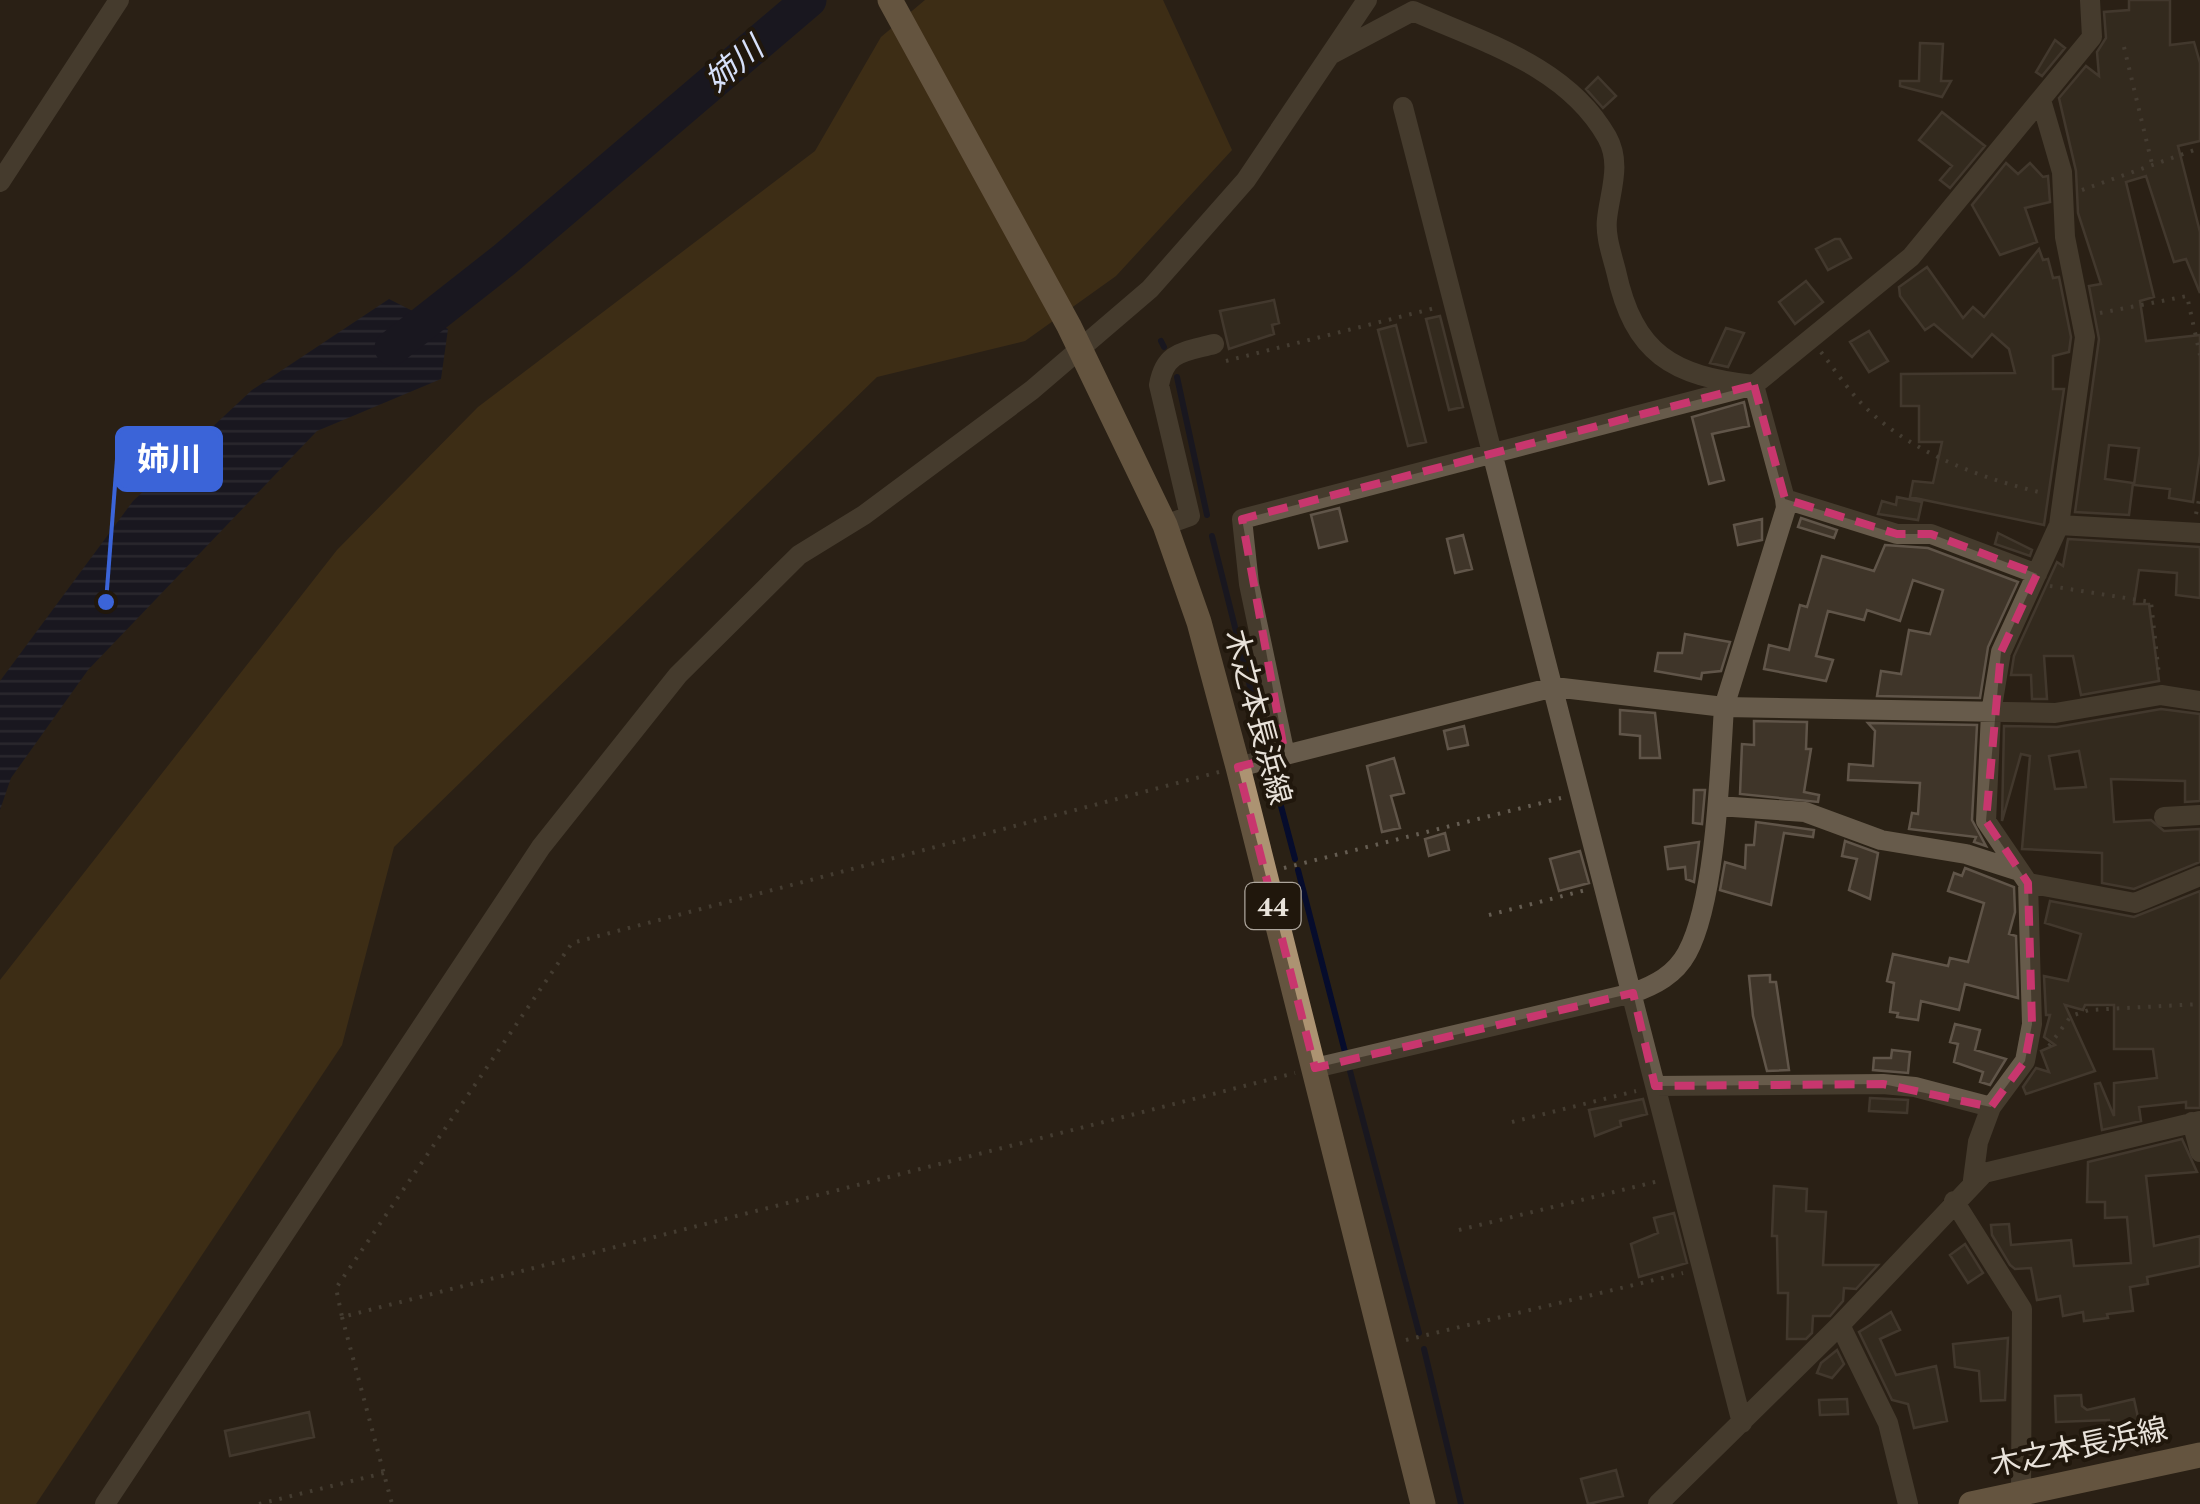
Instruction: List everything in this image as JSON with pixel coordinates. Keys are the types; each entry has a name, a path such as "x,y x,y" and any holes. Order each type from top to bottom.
{"main road":[{"name":"木之本長浜線","path":"890,0 1069,326 1165,525 1199,622 1238,767 1423,1504"},
{"name":"木之本長浜線","path":"1971,1504 2200,1455"}],"street":[{"path":"0,182 119,0"},
{"path":"105,1504 541,847 678,675 799,554 864,515 1081,350 1150,289 1246,180 1366,0"},
{"path":"1286,755 1250,584 1242,519 1754,386 1911,257 2092,37 2090,0"},
{"path":"1330,54 1416,6 1535,64 1592,114 1610,142 1615,162 1606,230 1632,327 1650,346 1696,373 1754,386"},
{"path":"1974,1180 1978,1142 1991,1107 2025,1061 2029,1047 2023,877 1986,822 1991,713 2001,652 2059,525 2085,337 2065,237 2062,172 2041,100"},
{"path":"1403,107 1742,1422"},
{"path":"1165,525 1190,516 1158,385 1162,365 1172,355 1213,354"},
{"path":"1315,1068 1633,994 1662,980 1688,952 1704,894 1718,806 1724,707 1786,508 1754,386"},
{"path":"1784,499 1897,534 1930,534 2035,579"},
{"path":"2059,525 2200,534"},
{"path":"1238,767 1554,687 1724,707 1991,713 2054,713 2162,695 2200,701"},
{"path":"1718,806 1805,812 1863,835 1966,854 2023,877 2134,903 2200,876"},
{"path":"2164,818 2200,815"},
{"path":"1655,1086 1883,1084 1915,1087 1991,1107"},
{"path":"1658,1504 1840,1325 1974,1180 1994,1169 2196,1121 2200,1152"},
{"path":"1954,1201 2022,1309 2021,1493"},
{"path":"1840,1325 1888,1423 1908,1504"}],"path":[{"path":"2124,47 2152,164"},
{"path":"2063,198 2200,148"},
{"path":"2081,317 2186,296 2200,355"},
{"path":"1213,354 1454,303"},
{"path":"1811,340 1863,405 1906,437 1982,479 2062,498"},
{"path":"2035,579 2151,602 2162,695"},
{"path":"392,1504 336,1288 572,942 1238,767"},
{"path":"1265,873 1581,793"},
{"path":"1489,915 1605,885"},
{"path":"2029,1047 2052,1045 2071,1016 2089,1010 2200,1004"},
{"path":"342,1317 1315,1068"},
{"path":"1512,1122 1655,1086"},
{"path":"1459,1230 1678,1176"},
{"path":"1424,1336 1702,1268"},
{"path":"259,1504 384,1472"}],"highlighted area":[{"path":"1754,385 1785,499 1897,534 1931,534 2037,574 2001,652 1986,821 2028,883 2032,1024 2025,1061 1991,1107 1883,1084 1655,1086 1633,993 1315,1068 1238,767 1285,755 1242,519"}],"shaded area":[{"path":"925,0 1163,0 1232,150 1116,276 1025,341 877,377 394,847 342,1045 36,1504 0,1504 0,980 337,550 478,407 815,151 881,37"}],"water":[{"path":"389,299 448,329 441,379 317,431 88,670 11,778 0,810 0,681 133,501 252,390"}],"building":[{"path":"2129,0 2170,0 2170,45 2194,42 2200,63 2200,141 2178,146 2200,232 2200,293 2186,259 2174,262 2146,176 2126,182 2154,297 2140,301 2146,341 2200,335 2200,455 2193,502 2169,498 2170,489 2134,485 2139,448 2109,445 2105,479 2133,483 2129,515 2075,512 2099,339 2089,286 2101,284 2078,213 2076,171 2059,98 2086,66 2099,76 2097,52 2106,38 2104,12 2129,10"},
{"path":"2055,40 2065,48 2042,76 2036,72"},
{"path":"1920,43 1943,44 1941,81 1951,81 1942,97 1900,86 1900,81 1919,81"},
{"path":"1598,77 1616,96 1603,108 1586,89"},
{"path":"1942,112 1985,146 1950,188 1940,180 1952,166 1919,140"},
{"path":"2006,163 2018,174 2030,163 2043,177 2048,176 2050,202 2025,208 2037,242 2000,255 1972,205"},
{"path":"1840,239 1851,258 1828,270 1816,249"},
{"path":"2039,249 2043,260 2048,259 2053,278 2059,277 2071,337 2069,352 2053,356 2053,389 2064,389 2044,525 1910,497 1913,481 1933,483 1942,442 1919,442 1919,406 1901,406 1901,374 2015,373 2009,349 1992,334 1972,357 1934,324 1925,330 1900,296 1899,287 1927,267 1963,318 1973,307 1984,317"},
{"path":"1806,281 1823,302 1795,324 1779,302"},
{"path":"1274,300 1279,323 1272,325 1274,334 1229,349 1220,311"},
{"path":"1440,316 1463,407 1449,410 1426,319"},
{"path":"1396,325 1426,442 1408,446 1378,330"},
{"path":"1726,328 1744,333 1728,367 1710,363"},
{"path":"1869,331 1888,361 1869,372 1850,342"},
{"path":"1744,402 1749,426 1712,434 1724,480 1709,484 1692,417"},
{"path":"1897,497 1922,502 1918,520 1878,514 1882,501 1896,505"},
{"path":"1339,508 1347,541 1319,548 1311,515"},
{"path":"1801,518 1837,530 1834,538 1798,527"},
{"path":"1762,519 1762,540 1738,545 1734,525"},
{"path":"1998,533 2032,550 2030,556 1995,544"},
{"path":"1463,535 1472,569 1455,573 1447,539"},
{"path":"2068,539 2200,547 2200,598 2176,595 2177,573 2139,570 2134,604 2149,604 2159,681 2081,695 2073,656 2044,656 2047,699 2032,699 2031,675 2011,675 2014,656 2057,562 2063,566"},
{"path":"1885,545 1928,548 2018,582 1988,647 1980,698 1877,696 1881,671 1901,674 1909,630 1930,634 1943,590 1913,580 1900,621 1867,610 1864,620 1828,611 1816,656 1833,660 1826,681 1764,669 1769,645 1789,650 1800,605 1807,607 1822,556 1874,571"},
{"path":"1685,634 1730,642 1721,671 1702,673 1701,679 1655,671 1658,653 1682,653"},
{"path":"2161,709 2200,714 2200,801 2185,802 2185,781 2111,779 2114,822 2151,820 2164,831 2200,829 2200,862 2134,889 2102,883 2102,853 2022,849 2030,756 2021,754 2002,821 2004,726 2057,727","holes":["2079,751 2086,787 2055,789 2049,756"]},
{"path":"1620,710 1655,713 1660,758 1640,758 1640,736 1620,734"},
{"path":"1754,721 1807,722 1806,749 1811,749 1804,792 1819,795 1818,802 1740,794 1742,744 1754,745"},
{"path":"1868,723 1977,725 1972,820 1986,846 1974,842 1976,837 1909,829 1912,813 1918,814 1920,783 1848,780 1849,764 1873,766 1875,731"},
{"path":"1464,726 1468,745 1448,749 1444,731"},
{"path":"1394,758 1404,793 1391,796 1400,828 1382,832 1367,766"},
{"path":"1694,790 1705,790 1702,824 1693,823"},
{"path":"1756,822 1814,830 1813,837 1784,833 1771,905 1720,890 1725,862 1745,868 1746,845 1754,845"},
{"path":"1445,833 1449,850 1429,856 1425,839"},
{"path":"1845,841 1878,853 1870,899 1849,890 1857,859 1842,856"},
{"path":"1699,842 1694,882 1686,879 1685,867 1668,869 1665,847"},
{"path":"1580,851 1589,883 1559,891 1550,859"},
{"path":"1965,868 2014,887 2015,912 2009,934 2016,936 2018,998 1965,984 1959,1010 1921,1001 1918,1020 1897,1017 1898,1013 1890,1012 1894,983 1887,981 1893,954 1948,966 1950,958 1968,962 1984,903 1948,891 1954,873 1962,876"},
{"path":"2200,891 2200,1108 2186,1108 2186,1102 2139,1107 2141,1121 2102,1130 2095,1084 2100,1083 2114,1116 2114,1083 2157,1078 2153,1049 2114,1049 2114,1005 2085,1005 2083,1010 2065,1005 2095,1071 2026,1094 2023,1087 2036,1068 2049,1072 2041,1051 2055,1045 2044,1037 2050,1015 2046,1015 2044,976 2068,981 2081,934 2045,923 2050,901 2134,917"},
{"path":"1770,975 1770,982 1776,982 1789,1070 1767,1071 1753,1016 1749,976"},
{"path":"1955,1024 1980,1030 1975,1050 2006,1059 1990,1085 1980,1082 1983,1072 1954,1062 1958,1044 1950,1042"},
{"path":"1892,1050 1910,1052 1908,1073 1873,1070 1874,1058 1891,1058"},
{"path":"1870,1098 1908,1100 1907,1113 1869,1111"},
{"path":"1643,1099 1647,1114 1620,1121 1621,1126 1595,1136 1589,1110"},
{"path":"2182,1139 2197,1172 2146,1176 2154,1246 2200,1236 2200,1266 2147,1277 2148,1284 2130,1287 2133,1311 2107,1314 2108,1318 2084,1321 2083,1312 2063,1316 2060,1296 2037,1300 2031,1268 2015,1269 2010,1265 1992,1235 1991,1225 2009,1224 2011,1245 2071,1240 2074,1266 2131,1263 2127,1217 2105,1218 2105,1202 2087,1202 2088,1162"},
{"path":"1774,1186 1807,1189 1806,1211 1826,1212 1823,1265 1878,1265 1856,1289 1844,1288 1843,1301 1830,1316 1813,1316 1812,1333 1806,1339 1787,1339 1788,1293 1778,1293 1777,1236 1772,1236"},
{"path":"1674,1213 1687,1263 1639,1277 1631,1244 1658,1233 1654,1218"},
{"path":"1965,1244 1983,1273 1968,1283 1950,1255"},
{"path":"1891,1312 1900,1330 1880,1339 1896,1375 1936,1366 1947,1421 1914,1428 1908,1404 1892,1400 1859,1332"},
{"path":"2008,1338 2005,1400 1981,1401 1979,1371 1955,1367 1953,1344"},
{"path":"1837,1350 1844,1364 1832,1378 1817,1373 1821,1363"},
{"path":"2081,1395 2082,1406 2087,1410 2134,1399 2139,1422 2111,1429 2109,1420 2056,1422 2055,1396"},
{"path":"1847,1399 1848,1414 1820,1415 1819,1400"},
{"path":"309,1412 314,1437 230,1456 225,1431"},
{"path":"1616,1470 1623,1496 1588,1504 1581,1479"}],"waterway":[{"name":"姉川","path":"392,348 504,260 809,0"},
{"path":"1161,341 1164,347"},
{"path":"1177,377 1207,515"},
{"path":"1212,536 1266,750"},
{"path":"1272,772 1295,859"},
{"path":"1298,870 1345,1052"},
{"path":"1350,1071 1419,1333"},
{"path":"1424,1349 1461,1504"}],"place":[{"name":"姉川","path":"106,602"}]}
